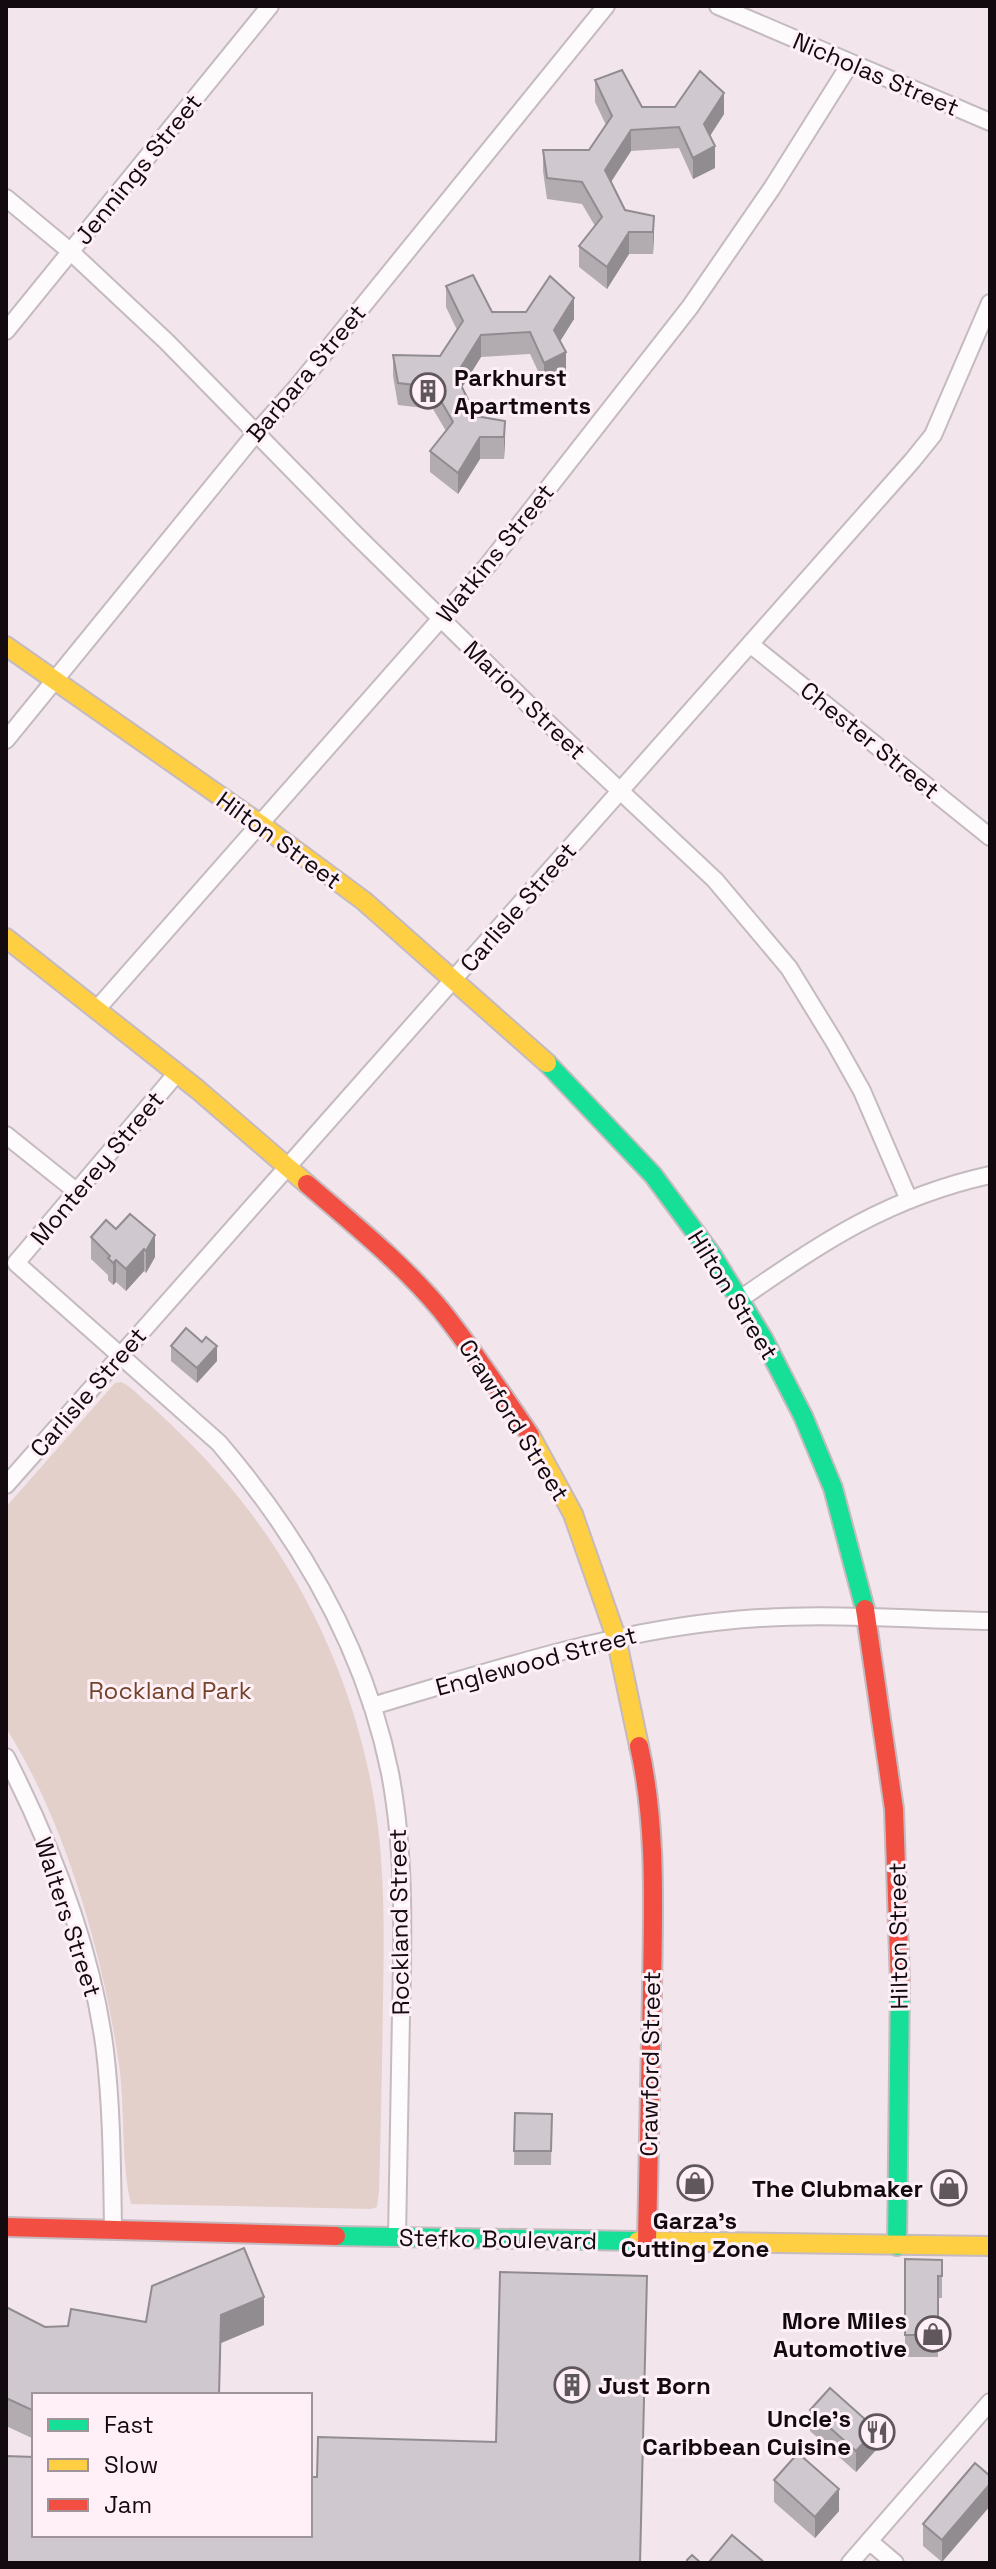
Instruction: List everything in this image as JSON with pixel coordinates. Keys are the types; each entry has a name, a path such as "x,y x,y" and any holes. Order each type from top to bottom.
{"street":[{"name":"Jennings Street","path":"6,331 270,6"},
{"name":"Barbara Street","path":"6,740 606,6"},
{"name":"Nicholas Street","path":"718,6 990,122"},
{"name":"Watkins Street","path":"97,1009 488,565 690,307 772,188 850,64"},
{"name":"Marion Street","path":"6,198 71,252 167,342 441,619 715,880 789,968 862,1091 909,1200"},
{"name":"Carlisle Street","path":"6,1485 933,435 990,303"},
{"name":"Chester Street","path":"750,644 990,837"},
{"name":"Hilton Street","path":"6,646 364,901 555,1071 653,1175 712,1255 763,1338 803,1416 833,1488 867,1618 894,1809 898,1869 897,2246"},
{"name":"Crawford Street","path":"6,938 177,1073 288,1166 414,1281 477,1357 532,1439 573,1514 616,1637 644,1767 651,1843 653,1920 647,2241"},
{"name":"Monterey Street","path":"16,1263 177,1073"},
{"path":"6,1135 76,1191"},
{"path":"739,1300 818,1244 865,1218 909,1200 990,1175"},
{"name":"Rockland Street","path":"16,1263 219,1443 272,1508 321,1586 372,1706 389,1771 400,1844 403,1936 397,2238"},
{"name":"Englewood Street","path":"372,1706 616,1637 715,1622 804,1615 990,1621"},
{"name":"Walters Street","path":"6,1757 49,1847 90,1973 105,2050 113,2229"},
{"name":"Stefko Boulevard","path":"6,2227 397,2238 990,2246"},
{"path":"850,2563 990,2402"},
{"path":"869,2541 895,2563"}],"green space":[{"name":"Rockland Park","path":"121,1382 149,1404 210,1464 277,1551 325,1638 358,1730 378,1827 383,1893 379,2192 377,2207 371,2209 131,2204 125,2168 118,2058 91,1931 63,1844 46,1803 6,1728 6,1507 115,1383"}],"building":[{"path":"622,70 642,107 675,107 700,71 724,93 704,124 715,146 693,158 679,127 631,130 605,170 625,210 654,216 653,232 629,232 607,267 579,246 602,217 582,182 547,178 543,150 589,150 612,116 595,80"},
{"path":"473,275 492,312 526,312 550,276 574,298 554,330 566,352 544,363 530,332 481,335 456,375 476,416 505,421 504,437 480,437 458,473 430,451 453,422 433,387 398,383 393,355 440,356 463,321 446,286"},
{"path":"130,1214 155,1235 146,1251 144,1249 126,1269 116,1260 113,1263 91,1237 106,1220 116,1229"},
{"path":"186,1328 202,1342 206,1337 217,1346 197,1368 171,1346"},
{"path":"515,2113 552,2114 551,2151 514,2151"},
{"path":"244,2248 264,2297 221,2315 219,2393 32,2393 32,2410 6,2398 6,2307 45,2327 68,2326 71,2309 146,2322 152,2286"},
{"path":"905,2259 942,2260 942,2276 938,2276 938,2335 905,2335"},
{"name":"Just Born","path":"500,2272 647,2276 640,2563 6,2563 6,2456 32,2457 32,2537 312,2537 312,2477 317,2477 318,2437 496,2442"},
{"path":"830,2388 876,2429 856,2451 810,2410"},
{"path":"798,2453 839,2489 815,2517 774,2480"},
{"path":"975,2463 990,2476 990,2484 942,2540 923,2524"},
{"path":"732,2535 765,2563 709,2562"},
{"path":"692,2555 701,2563 687,2563"}],"traffic: fast":[{"path":"547,1063 653,1175 712,1255 763,1338 803,1416 833,1488 865,1609"},
{"path":"897,2246 900,1984"},
{"path":"336,2236 638,2241"}],"traffic: slow":[{"path":"6,646 364,901 547,1063"},
{"path":"6,938 197,1089 307,1184"},
{"path":"530,1435 573,1514 616,1637 639,1746"},
{"path":"638,2241 990,2246"}],"traffic: jam":[{"path":"307,1184 377,1244 426,1293 464,1340 530,1435"},
{"path":"865,1609 894,1809 900,1984"},
{"path":"639,1746 649,1806 653,1867 647,2241"},
{"path":"6,2227 336,2236"}],"place":[{"name":"Parkhurst Apartments","path":"428,391"},
{"name":"Garza's Cutting Zone","path":"695,2183"},
{"name":"The Clubmaker","path":"949,2188"},
{"name":"More Miles Automotive","path":"933,2334"},
{"name":"Just Born","path":"572,2385"},
{"name":"Uncle's Caribbean Cuisine","path":"877,2432"}]}
